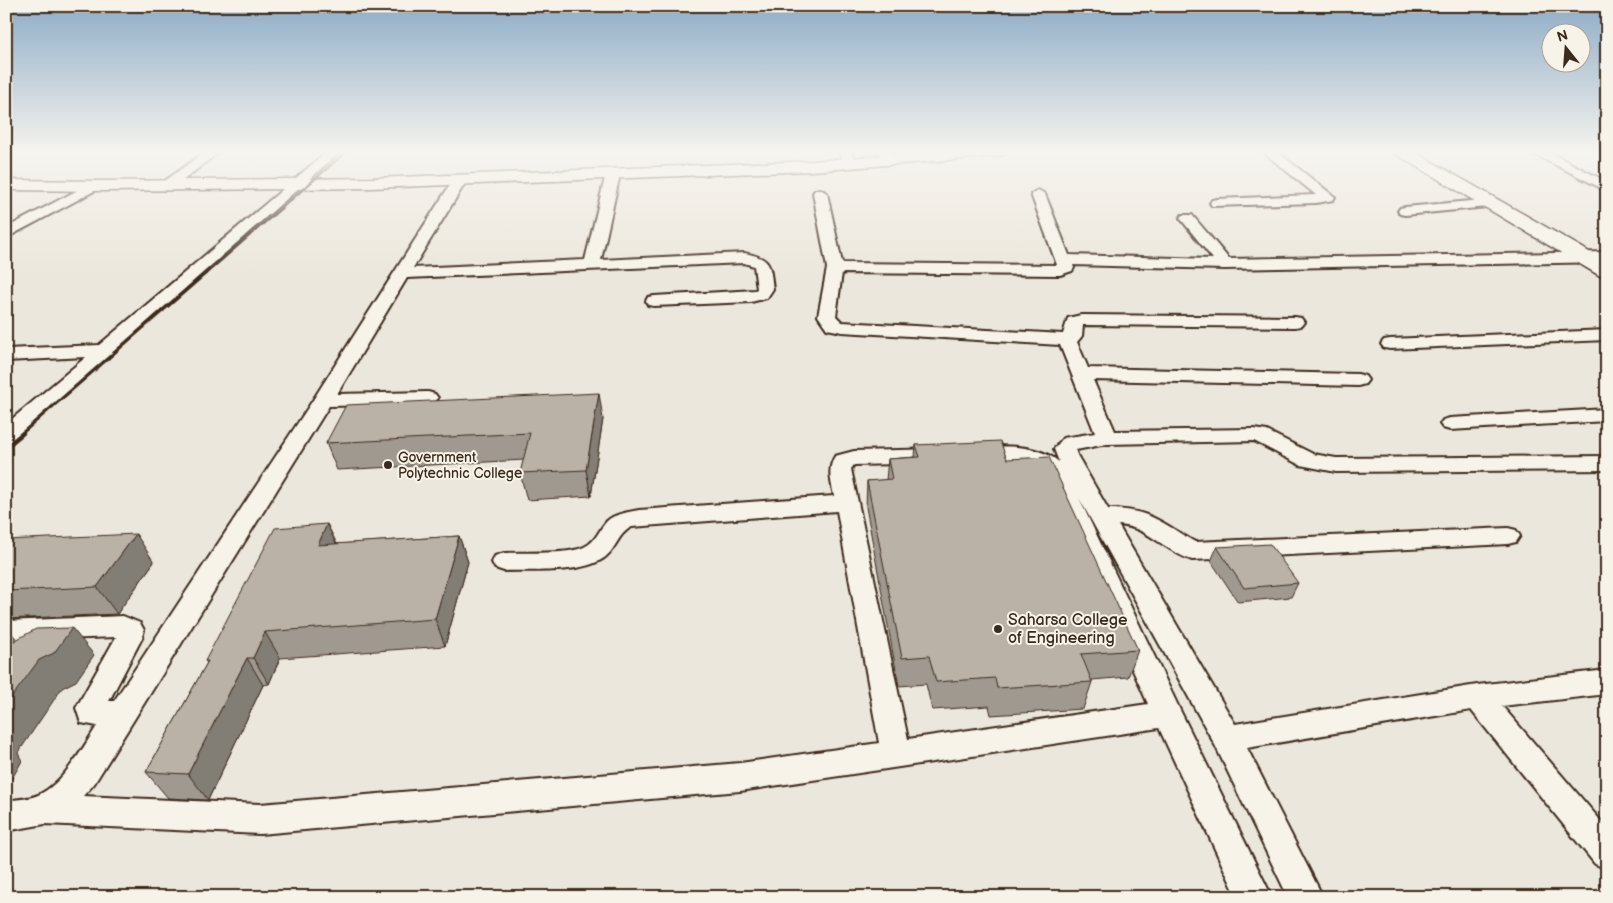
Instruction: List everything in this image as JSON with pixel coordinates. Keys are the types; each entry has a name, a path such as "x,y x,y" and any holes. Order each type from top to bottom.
{"main road":[{"path":"1476,193 1607,272"}],"street":[{"path":"6,234 80,193"},
{"path":"10,430 106,350 287,193"},
{"path":"45,809 60,798 83,774 403,273 452,193"},
{"path":"592,264 609,193"},
{"path":"1217,203 1328,197 1323,193"},
{"path":"820,194 835,268 827,316 833,325 1067,340 1073,336 1074,322 1082,320 1295,322"},
{"path":"835,268 1060,270 1066,268 1038,194"},
{"path":"1405,211 1493,203"},
{"path":"1187,218 1225,264"},
{"path":"1064,260 1225,264 1607,257"},
{"path":"403,273 744,258 757,260 762,265 765,289 761,294 752,298 654,302"},
{"path":"1390,344 1607,336"},
{"path":"1067,340 1106,438"},
{"path":"6,355 106,350"},
{"path":"1081,374 1358,380"},
{"path":"322,400 428,398"},
{"path":"1450,424 1607,415"},
{"path":"1306,897 1254,796 1227,738 1066,455 1066,449 1070,443 1106,438 1260,436 1308,460 1336,465 1607,463"},
{"path":"896,754 840,469 843,461 854,458 1027,455 1046,461 1054,469 1118,602 1167,714 1255,897"},
{"path":"504,562 580,558 593,554 602,547 615,527 624,521 639,518 847,503"},
{"path":"1100,517 1134,519 1151,525 1178,545 1192,551 1508,536"},
{"path":"6,631 123,626 131,630 129,638 90,708 91,714 122,713"},
{"path":"1227,738 1477,697 1607,682"},
{"path":"1477,697 1607,853"},
{"path":"6,816 45,809 260,819 740,777 1167,714"}],"building":[{"path":"599,393 586,470 520,473 530,433 326,443 346,405"},
{"name":"Saharsa College of Engineering","path":"1000,441 1007,459 1049,457 1138,650 1081,654 1092,682 997,688 995,678 936,682 929,656 902,658 867,481 892,479 888,459 920,457 916,445"},
{"path":"327,524 318,545 459,536 435,619 265,632 253,658 247,658 188,774 146,772 208,661 205,661 275,528"},
{"path":"136,534 97,587 6,591 6,540"},
{"path":"1270,544 1298,583 1244,588 1217,547"},
{"path":"72,628 54,653 39,660 6,705 6,629 8,629 10,643 36,629"}],"railway":[{"path":"204,275 298,193"},
{"path":"21,434 206,273"},
{"path":"6,447 23,433"}],"place":[{"name":"Government Polytechnic College","path":"388,465"},
{"name":"Saharsa College of Engineering","path":"998,629"}]}
